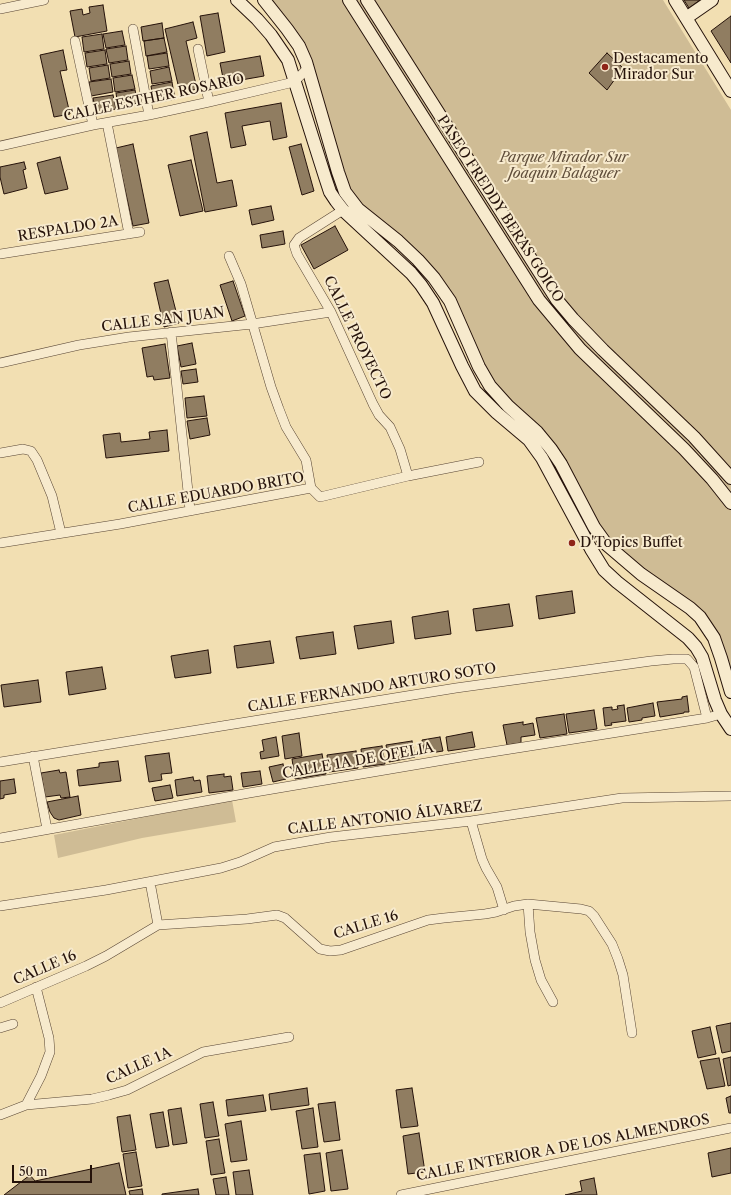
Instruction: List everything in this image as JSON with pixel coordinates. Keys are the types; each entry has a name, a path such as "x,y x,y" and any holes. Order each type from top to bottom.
{"street":[{"path":"0,9 33,1 44,0"},
{"path":"237,0 271,35 288,60 330,192 343,210 411,273 421,285 433,303 475,391 497,413 529,440 542,458 591,549 604,570 622,587 688,638 696,647 702,657 715,700 721,714 731,729"},
{"path":"264,0 299,46 308,68 345,192 358,209 398,241 434,278 450,301 479,367 490,386 508,406 537,432 551,449 561,464 594,527 607,545 640,574 690,608 700,617 714,638 731,692"},
{"name":"PASEO FREDDY BERAS GOICO","path":"349,0 539,300 580,349 684,449 712,479 731,503"},
{"name":"PASEO FREDDY BERAS GOICO","path":"367,0 557,300 603,350 694,437 731,478"},
{"path":"675,0 731,91"},
{"path":"686,18 712,0"},
{"path":"134,29 149,115"},
{"path":"75,41 93,126"},
{"path":"198,49 209,102"},
{"path":"294,82 308,68"},
{"name":"CALLE ESTHER ROSARIO","path":"0,146 209,102 294,82"},
{"path":"107,123 129,234"},
{"name":"CALLE PROYECTO","path":"343,210 299,238 294,245 297,254 331,312 373,404 379,415 390,427 400,449 408,476"},
{"name":"RESPALDO 2A","path":"0,254 140,232"},
{"path":"229,256 241,284 271,387 279,409 286,427 306,460 310,488"},
{"name":"CALLE SAN JUAN","path":"0,363 79,345 171,332 252,324 331,312"},
{"path":"171,332 190,510"},
{"path":"0,453 24,449 31,451 37,460 52,496 61,533"},
{"name":"CALLE EDUARDO BRITO","path":"0,543 120,524 310,488 320,497 408,476 479,462"},
{"name":"CALLE FERNANDO ARTURO SOTO","path":"0,762 456,688 673,659 687,659 694,667 707,718"},
{"name":"CALLE 1A DE OFELIA","path":"0,838 464,757 707,718 721,714"},
{"path":"33,756 47,829"},
{"name":"CALLE ANTONIO ÁLVAREZ","path":"0,906 106,890 221,868 240,862 274,847 331,837 471,821 622,798 731,796"},
{"path":"471,821 482,859 497,887 504,910"},
{"path":"150,882 158,925"},
{"path":"528,904 530,932 535,960 541,980 553,1002"},
{"name":"CALLE 16","path":"0,1003 100,959 158,925 277,915 285,918 320,948 330,951 341,950 428,920 485,914 514,906 528,904 581,909 589,911 594,916 612,944 618,959 623,975 632,1033"},
{"path":"26,1105 41,1076 50,1052 49,1038 36,987"},
{"path":"0,1028 13,1024"},
{"name":"CALLE 1A","path":"0,1115 26,1105 92,1099 109,1095 127,1090 203,1052 289,1037"},
{"name":"CALLE INTERIOR A DE LOS ALMENDROS","path":"401,1195 731,1128"}],"green space":[{"name":"Parque Mirador Sur Joaquín Balaguer","path":"271,0 663,0 731,110 731,679 716,633 623,553 608,537 540,428 512,402 492,380 463,319 350,189 342,170 325,111"},
{"path":"232,800 236,822 142,838 58,858 54,835"}],"building":[{"path":"684,0 700,0 689,8"},
{"path":"103,5 107,31 75,37 70,11 82,9 83,15 90,13 89,7"},
{"path":"218,13 225,52 207,56 200,16"},
{"path":"731,16 731,63 711,31"},
{"path":"193,22 197,38 186,41 197,89 180,93 165,29"},
{"path":"162,23 164,38 143,41 141,27"},
{"path":"122,31 125,45 106,48 103,34"},
{"path":"102,34 104,49 84,52 82,37"},
{"path":"164,38 167,52 146,56 144,41"},
{"path":"126,46 128,60 109,63 106,49"},
{"path":"63,50 67,70 60,71 70,114 54,117 40,55"},
{"path":"105,50 107,64 87,67 85,53"},
{"path":"167,53 169,66 149,69 147,56"},
{"path":"607,53 623,68 607,90 589,73"},
{"path":"260,56 264,76 224,83 220,63"},
{"path":"129,61 131,74 112,77 110,64"},
{"path":"108,65 110,78 91,81 89,68"},
{"path":"169,67 172,81 152,84 150,71"},
{"path":"132,75 135,89 115,92 113,78"},
{"path":"111,79 113,92 91,96 89,82"},
{"path":"172,82 175,99 154,103 151,86"},
{"path":"135,90 138,103 118,107 116,93"},
{"path":"113,95 116,109 96,112 93,98"},
{"path":"281,103 287,137 273,140 270,121 242,126 246,145 231,148 225,113"},
{"path":"207,132 217,183 232,180 237,206 205,212 190,136"},
{"path":"133,144 149,223 133,226 116,148"},
{"path":"301,144 314,191 302,195 289,147"},
{"path":"60,157 68,189 45,194 37,163"},
{"path":"191,160 203,211 180,216 168,165"},
{"path":"24,162 26,169 23,170 27,188 4,194 0,177 0,167"},
{"path":"271,206 274,220 252,225 249,210"},
{"path":"335,226 348,250 314,269 301,245"},
{"path":"283,231 285,244 262,248 260,235"},
{"path":"168,280 179,323 164,327 154,283"},
{"path":"233,281 245,316 232,321 220,285"},
{"path":"192,343 196,364 181,367 177,346"},
{"path":"165,344 170,378 154,380 153,376 147,377 142,348"},
{"path":"196,369 198,382 183,384 181,371"},
{"path":"204,396 207,416 187,418 185,398"},
{"path":"207,418 210,435 190,439 187,421"},
{"path":"167,430 169,451 106,458 103,435 120,433 121,442 150,439 149,432"},
{"path":"572,591 575,613 539,619 536,596"},
{"path":"509,604 513,626 476,631 473,609"},
{"path":"448,611 451,634 415,639 412,617"},
{"path":"391,621 394,643 358,649 354,626"},
{"path":"333,632 336,654 300,659 296,637"},
{"path":"270,641 274,663 237,668 234,646"},
{"path":"208,650 211,673 175,678 171,656"},
{"path":"102,667 106,689 69,695 66,672"},
{"path":"38,680 41,702 4,707 1,685"},
{"path":"687,696 689,712 660,717 657,702 682,699 682,697"},
{"path":"653,703 655,716 629,722 627,708"},
{"path":"624,705 626,721 611,723 612,725 605,726 603,708 612,707 612,710 618,709 617,706"},
{"path":"594,710 597,729 569,733 566,714"},
{"path":"564,714 567,734 540,738 536,718"},
{"path":"523,722 523,725 533,723 535,735 521,737 521,743 507,745 503,725"},
{"path":"472,732 475,747 448,751 446,737"},
{"path":"299,733 302,756 285,759 282,736"},
{"path":"276,737 279,756 261,759 260,752 264,751 262,740"},
{"path":"440,737 443,751 424,754 422,740"},
{"path":"412,741 415,757 389,762 386,745"},
{"path":"382,746 385,764 363,767 361,749"},
{"path":"356,751 358,768 329,772 327,755"},
{"path":"169,753 172,773 161,774 162,780 149,782 145,756"},
{"path":"322,754 326,774 295,779 292,759"},
{"path":"118,761 121,781 79,786 77,770 99,767 99,763"},
{"path":"283,764 286,779 273,782 269,767"},
{"path":"59,770 60,773 66,772 70,797 61,798 60,795 45,797 41,773"},
{"path":"260,771 262,784 243,787 241,773"},
{"path":"224,774 224,777 231,776 233,790 209,793 207,776"},
{"path":"193,777 194,781 200,780 202,792 177,796 175,780"},
{"path":"14,779 16,793 4,795 4,798 0,799 0,781"},
{"path":"170,785 173,798 155,801 152,788"},
{"path":"78,796 81,815 59,820 54,818 50,812 47,802"},
{"path":"731,1023 731,1051 722,1053 716,1026"},
{"path":"710,1027 716,1054 698,1058 692,1031"},
{"path":"731,1057 731,1085 728,1086 723,1059"},
{"path":"719,1058 725,1086 707,1089 700,1061"},
{"path":"307,1088 309,1105 271,1110 269,1094"},
{"path":"412,1088 418,1126 401,1128 396,1090"},
{"path":"263,1095 266,1111 228,1116 226,1100"},
{"path":"731,1096 731,1113 729,1113 726,1098"},
{"path":"213,1102 219,1136 205,1138 200,1104"},
{"path":"335,1102 340,1140 324,1142 318,1104"},
{"path":"181,1108 187,1143 173,1145 168,1110"},
{"path":"313,1108 318,1147 302,1149 296,1111"},
{"path":"163,1112 169,1146 156,1148 150,1114"},
{"path":"130,1115 136,1150 122,1152 117,1117"},
{"path":"241,1121 247,1160 231,1162 225,1124"},
{"path":"419,1133 425,1172 408,1174 403,1136"},
{"path":"219,1139 225,1173 211,1175 206,1141"},
{"path":"731,1148 731,1173 712,1177 708,1153"},
{"path":"342,1150 348,1189 331,1191 326,1153"},
{"path":"136,1152 142,1186 128,1188 123,1154"},
{"path":"320,1153 325,1191 309,1194 304,1155"},
{"path":"119,1163 126,1195 4,1195 30,1175 35,1181"},
{"path":"249,1170 253,1195 236,1195 233,1172"},
{"path":"226,1177 229,1195 216,1195 213,1179"},
{"path":"594,1178 597,1195 565,1195 582,1191 580,1181"},
{"path":"142,1189 143,1195 130,1195 129,1191"},
{"path":"198,1189 199,1195 162,1195 162,1194"}],"place":[{"name":"Destacamento Mirador Sur","path":"605,67"},
{"name":"D'Topics Buffet","path":"572,543"}]}
